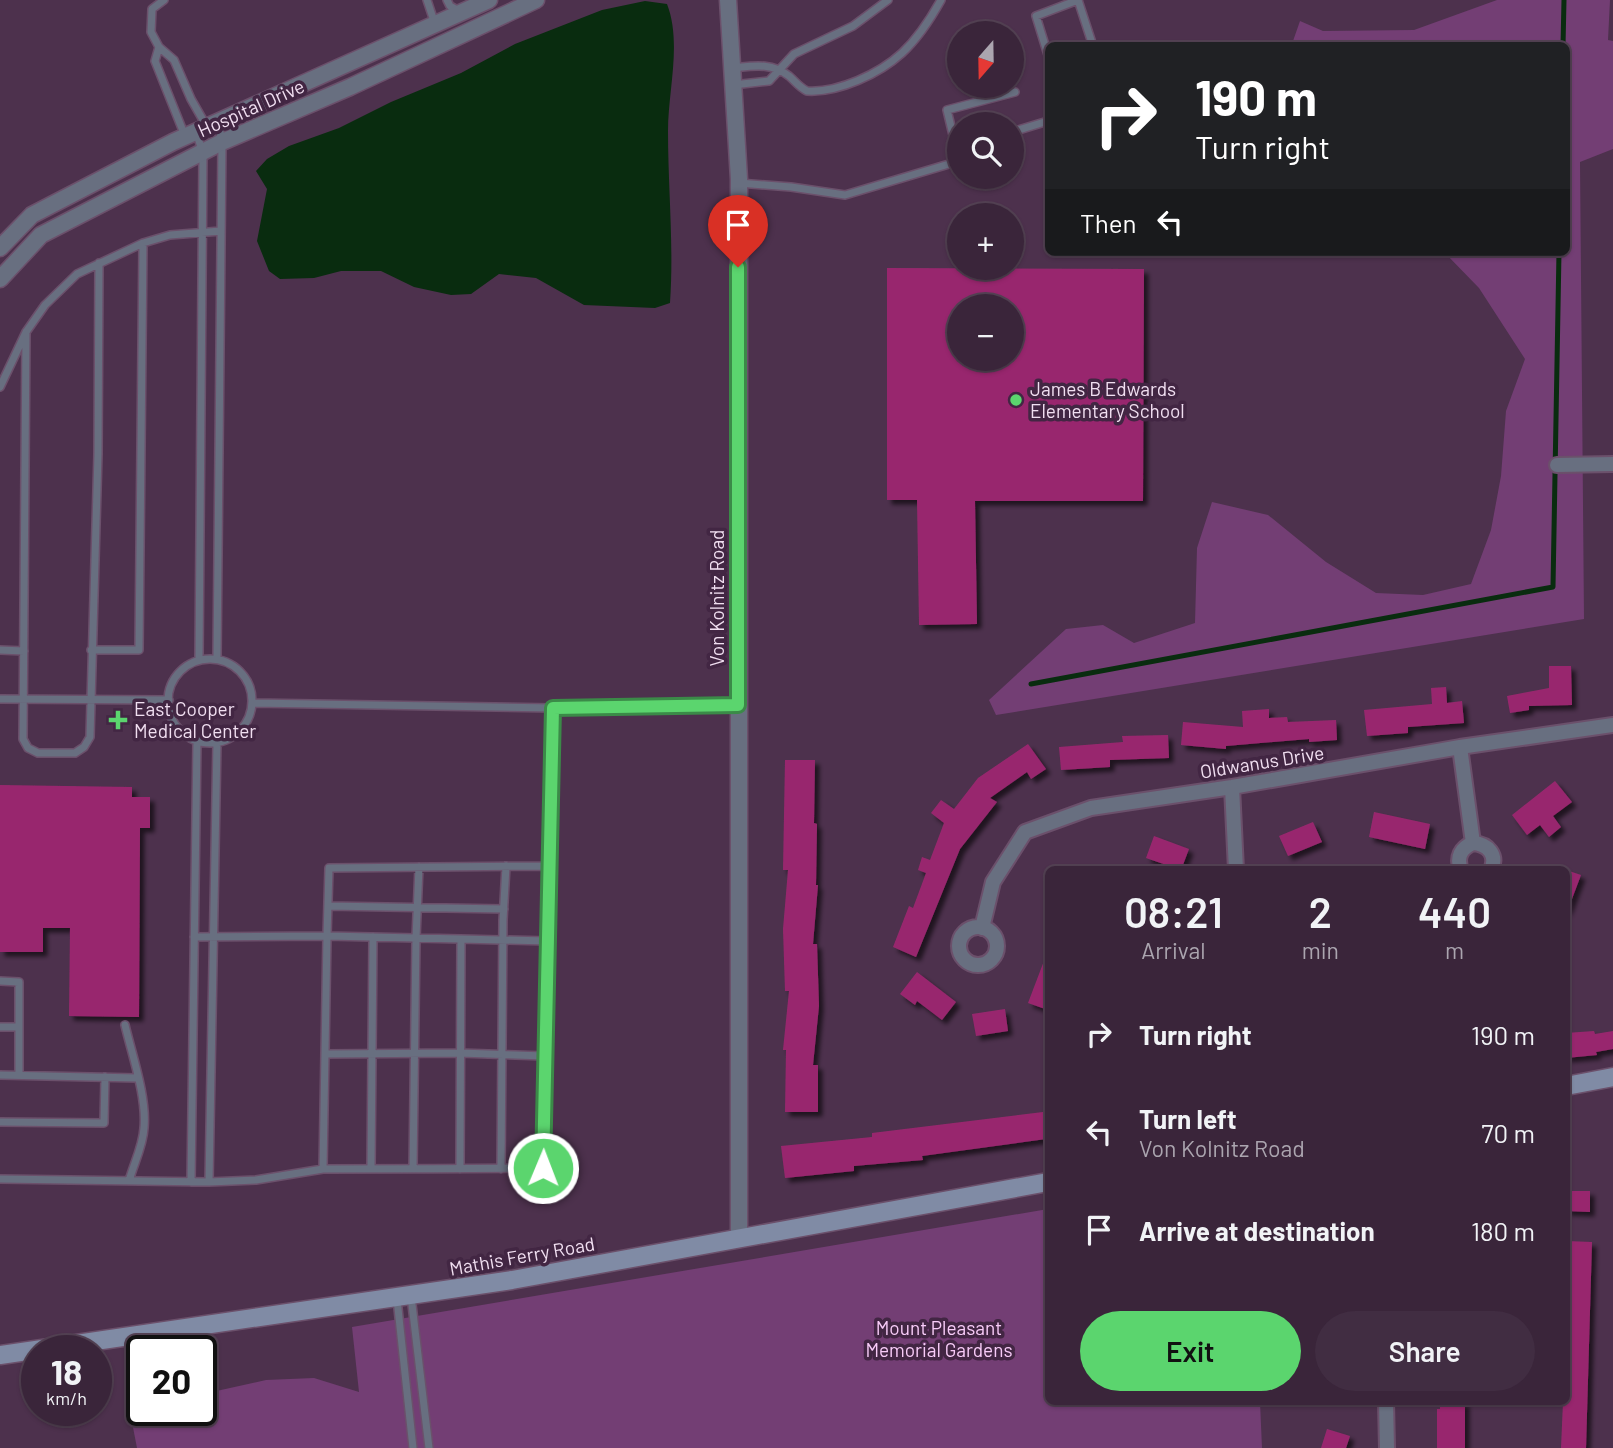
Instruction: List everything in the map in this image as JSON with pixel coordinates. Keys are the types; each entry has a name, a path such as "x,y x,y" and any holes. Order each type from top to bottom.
{"main road":[{"path":"1570,1085 1613,1077"},
{"name":"Mathis Ferry Road","path":"0,1355 404,1296 739,1239 1045,1183"}],"street":[{"name":"Hospital Drive","path":"0,248 32,215 201,129 488,0"},
{"name":"Hospital Drive","path":"0,279 41,235 222,142 350,87 536,0"},
{"name":"Von Kolnitz Road","path":"727,0 739,183 739,1239"},
{"path":"1557,465 1613,464"},
{"name":"Oldwanus Drive","path":"982,928 993,882 1025,832 1091,807 1232,787 1460,747 1613,725"},
{"path":"1460,747 1473,843"},
{"path":"1232,787 1236,866"},
{"path":"1460,866 1461,851 1473,843 1486,846 1491,851 1494,858 1493,866"},
{"path":"1386,1405 1387,1448"}],"lane":[{"path":"164,0 152,9 151,32 159,47 174,60 191,99 201,129 203,153 200,659"},
{"path":"427,0 435,24"},
{"path":"447,0 450,6 462,12"},
{"path":"732,77 769,81 794,54 853,26 888,0"},
{"path":"732,77 761,65 779,70 807,91 838,87 878,70 903,52 934,13 940,0"},
{"path":"1045,45 1036,16 1078,0 1092,42"},
{"path":"159,47 155,61 201,129 222,142 217,659"},
{"path":"947,112 992,98"},
{"path":"1024,128 1045,122"},
{"path":"739,183 845,195 947,165"},
{"path":"0,387 26,332 45,305 77,274 143,243 170,235 221,231"},
{"path":"91,650 139,650 143,243"},
{"path":"26,332 23,738 28,748 38,752 75,753 84,747 90,737 98,454 99,263"},
{"path":"0,650 24,651"},
{"path":"200,659 217,659 236,667 246,677 253,694 253,703 247,723 237,734 224,741 197,741 184,734 174,723 169,709 169,689 175,676 186,666 200,659"},
{"path":"0,699 169,700"},
{"path":"253,703 553,708 738,705"},
{"path":"0,1179 209,1182 256,1180 323,1169 543,1168 553,708"},
{"path":"191,1182 197,741"},
{"path":"209,1182 217,742"},
{"path":"501,1169 506,866"},
{"path":"323,1169 329,868 549,866"},
{"path":"413,1169 419,867"},
{"path":"328,906 504,909"},
{"path":"194,937 327,936 548,940"},
{"path":"371,1169 373,937"},
{"path":"460,1169 461,939"},
{"path":"0,981 19,982 19,1075"},
{"path":"125,1025 143,1107 144,1128 129,1181"},
{"path":"0,1027 19,1027"},
{"path":"326,1054 460,1053 545,1056"},
{"path":"0,1075 137,1078"},
{"path":"0,1122 104,1123 105,1077"},
{"path":"404,1296 413,1448"},
{"path":"404,1296 429,1448"}],"green space":[{"path":"1497,0 1610,0 1608,40 1613,41 1613,149 1580,162 1584,619 996,715 989,700 1066,629 1103,625 1134,643 1195,623 1197,548 1212,502 1268,515 1326,562 1376,593 1423,595 1471,584 1491,530 1501,476 1506,411 1525,359 1479,288 1448,256 1570,256 1570,42 1256,42 1293,41 1300,21 1323,31 1414,30"},
{"name":"Mount Pleasant Memorial Gardens","path":"1045,1210 1045,1405 1260,1405 1262,1448 137,1448 133,1426 217,1426 217,1391 266,1380 314,1378 359,1392 352,1327"}],"shaded area":[{"path":"645,1 667,4 673,35 668,131 670,303 655,308 584,305 536,278 499,274 471,294 451,295 414,287 381,271 341,271 314,278 280,279 269,271 257,241 267,189 256,171 267,159 289,146 339,128 391,102 461,73 515,44 602,10"}],"building":[{"path":"887,268 947,268 947,280 1024,280 1024,269 1144,269 1143,501 975,501 977,624 919,625 917,500 887,500"},
{"path":"1549,666 1571,666 1572,705 1529,706 1529,710 1510,713 1507,696 1549,688"},
{"path":"1446,687 1447,703 1462,701 1464,723 1408,727 1408,733 1367,736 1364,710 1432,704 1431,688"},
{"path":"1269,709 1269,718 1287,717 1288,722 1336,720 1337,740 1309,742 1309,739 1226,746 1226,749 1181,745 1183,722 1243,727 1242,711"},
{"path":"1168,735 1169,758 1110,760 1110,767 1061,770 1059,747 1123,742 1122,736"},
{"path":"1028,744 1046,769 1031,779 1027,772 990,798 997,802 960,849 916,957 893,947 909,906 913,908 926,873 918,870 922,857 930,860 944,823 931,813 941,800 954,809 978,778"},
{"path":"785,760 815,760 814,823 817,824 818,885 813,944 817,944 819,1006 813,1065 818,1065 818,1112 785,1112 786,1050 783,1050 789,991 785,991 783,929 788,870 783,870"},
{"path":"1555,781 1572,802 1553,816 1561,827 1549,837 1540,825 1527,835 1512,815"},
{"path":"0,785 132,787 132,797 150,797 150,828 140,828 139,1017 69,1016 70,928 43,928 43,952 0,952"},
{"path":"1374,812 1430,824 1425,849 1369,837"},
{"path":"1313,822 1322,842 1288,856 1279,836"},
{"path":"1154,836 1189,849 1183,866 1169,866 1146,858"},
{"path":"1570,871 1581,875 1570,904"},
{"path":"1045,958 1045,1009 1028,1003"},
{"path":"917,972 956,1002 942,1020 917,1001 915,1005 900,994"},
{"path":"1005,1009 1008,1031 976,1036 972,1014"},
{"path":"1594,1031 1595,1034 1613,1031 1613,1049 1596,1052 1597,1055 1570,1058 1570,1033"},
{"path":"1043,1112 1045,1139 922,1156 923,1160 854,1166 854,1171 785,1178 781,1146 872,1137 872,1133"},
{"path":"1570,1191 1590,1191 1590,1212 1570,1211"},
{"path":"1570,1241 1592,1242 1586,1448 1561,1448 1563,1405 1570,1405"},
{"path":"1440,1405 1465,1405 1465,1448 1437,1448 1437,1409 1440,1409"},
{"path":"1327,1429 1350,1436 1346,1448 1321,1448"}],"waterway":[{"path":"1563,42 1564,0"},
{"path":"1031,684 1553,587 1559,256"}],"place":[{"name":"James B Edwards Elementary School","path":"1016,400"},
{"name":"East Cooper Medical Center","path":"118,720"}],"route":[{"path":"543,1168 553,708 738,705 738,267"}]}
